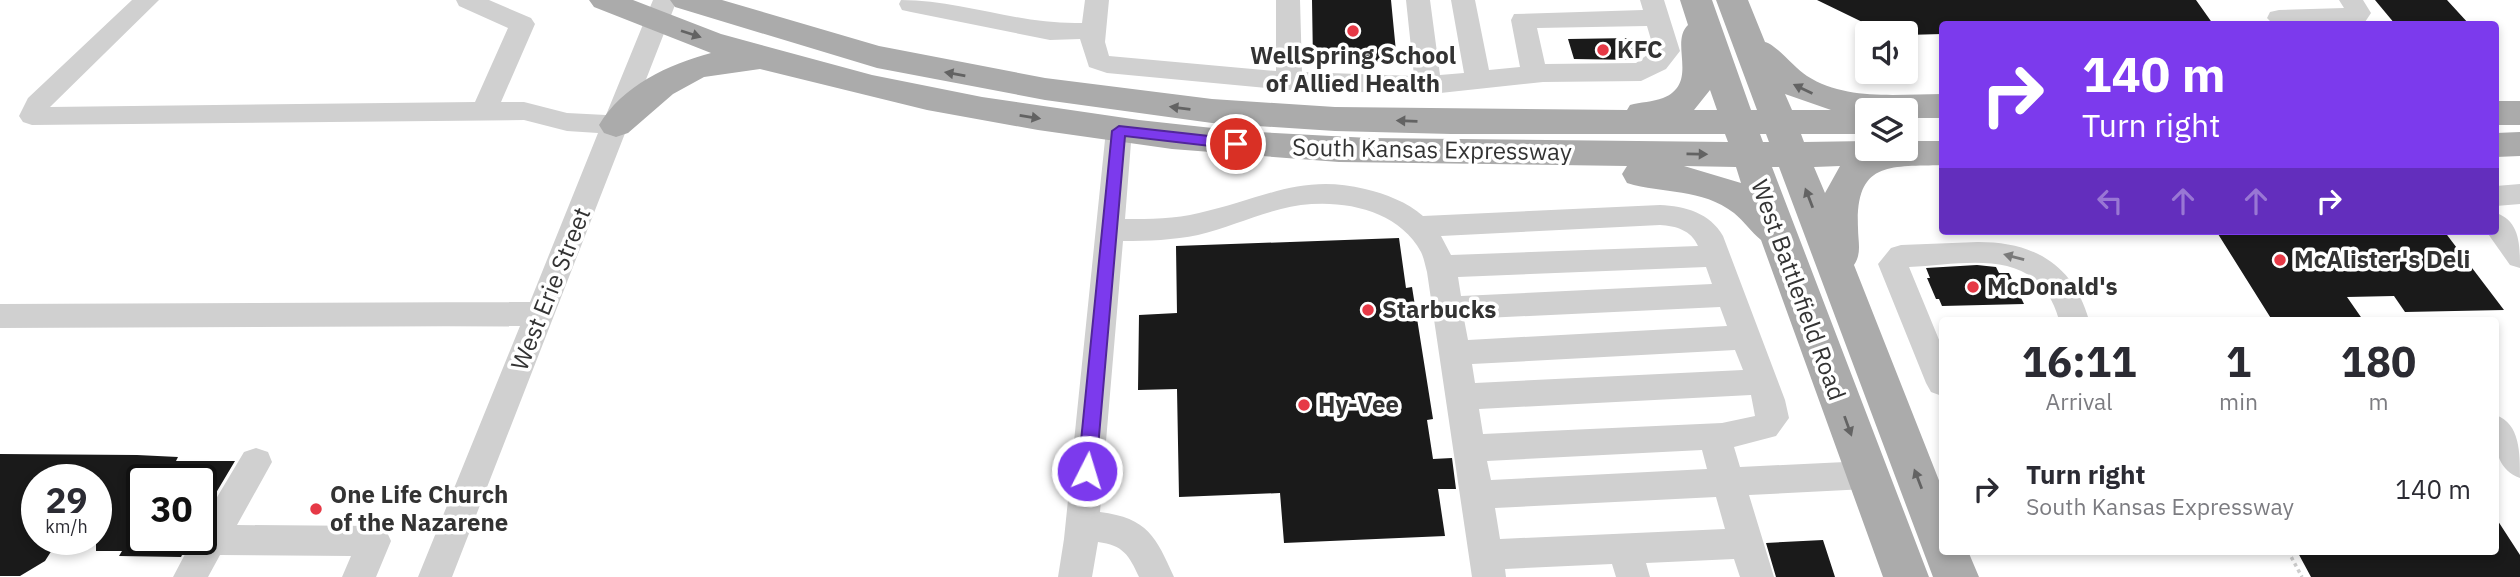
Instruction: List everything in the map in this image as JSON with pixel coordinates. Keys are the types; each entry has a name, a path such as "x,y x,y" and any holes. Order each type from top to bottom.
{"main road":[{"name":"South Kansas Expressway","path":"605,0 661,12 777,62 875,88 968,107 1119,131 1236,144 1377,151 1744,139 1787,139 1855,149"},
{"name":"South Kansas Expressway","path":"686,0 877,57 1045,89 1212,111 1744,139"},
{"path":"1451,122 1631,114 1676,106 1691,96 1699,77 1695,0"},
{"name":"West Battlefield Road","path":"1695,0 1866,475 1906,577"},
{"name":"West Battlefield Road","path":"1732,0 1939,534"},
{"path":"1748,36 1784,78 1818,96 1869,106 1939,106"},
{"path":"616,125 649,93 683,71 722,61 777,62"},
{"path":"2499,113 2520,113"},
{"path":"1918,122 1939,121"},
{"name":"South Kansas Expressway","path":"1787,139 1855,125"},
{"path":"2499,145 2520,144"},
{"path":"1377,151 1478,168 1632,174 1702,183 1732,192 1746,201 1757,210 1782,245"},
{"name":"South Kansas Expressway","path":"1918,153 1939,153"},
{"path":"1863,338 1842,255 1840,203 1853,173 1870,161"},
{"path":"1948,555 1956,577"}],"street":[{"path":"147,0 37,104 32,116 524,111 567,122 616,125"},
{"path":"468,0 522,24 484,111"},
{"path":"1097,0 1092,42 1098,61 1107,64 1289,81 1428,85 1534,74 1641,72 1657,63 1667,51 1655,9 1523,20 1534,74"},
{"path":"1288,0 1289,81"},
{"path":"1418,0 1428,85"},
{"path":"1464,0 1478,80"},
{"path":"2279,18 2320,14 2356,16 2358,13 2351,0"},
{"path":"906,2 1050,32 1093,31"},
{"name":"West Erie Street","path":"435,577 661,12"},
{"path":"1075,577 1119,131"},
{"path":"1109,230 1167,230 1202,224 1290,196 1326,192 1357,196 1390,209 1417,226 1433,247 1440,267 1487,566 1629,563 1746,544"},
{"path":"2499,196 2520,194"},
{"path":"1417,226 1660,215 1680,216 1699,223 1709,236 1773,418 1765,428 1722,436 1469,448"},
{"path":"2499,228 2520,257"},
{"path":"1939,376 1893,264 1901,257 2012,254 2042,269 2058,285 2073,317"},
{"path":"1440,267 1716,256"},
{"path":"1447,308 1731,295"},
{"path":"0,316 540,314"},
{"path":"1454,353 1745,337"},
{"path":"1461,397 1762,382"},
{"path":"2499,432 2520,464"},
{"path":"1722,436 1716,443 1757,577"},
{"path":"217,529 256,462"},
{"path":"1476,495 1866,475"},
{"path":"1082,525 1122,530 1142,546 1157,577"},
{"path":"217,541 374,541 359,577"},
{"path":"190,577 202,555"}],"path":[{"path":"2290,555 2302,577"}],"building":[{"name":"WellSpring School of Allied Health","path":"1312,0 1391,0 1397,62 1313,62"},
{"path":"1817,0 2196,0 2211,21 1939,21 1939,34 1918,35 1918,21 1860,21"},
{"path":"2375,0 2447,0 2466,21 2392,21"},
{"path":"1633,38 1639,58 1635,60 1574,59 1568,39"},
{"path":"2219,235 2447,235 2504,310 2405,312 2394,296 2347,297 2361,317 2270,317"},
{"name":"Hy-Vee","path":"1399,238 1406,288 1412,287 1433,419 1427,420 1433,459 1452,458 1456,489 1438,489 1445,536 1284,543 1280,493 1179,497 1177,389 1138,390 1139,315 1177,313 1176,246"},
{"path":"1977,265 1996,267 1999,273 2009,273 2024,304 1942,306 1927,278 1930,278 1926,268"},
{"path":"0,454 137,455 178,457 176,461 235,461 217,491 217,464 126,464 126,555 182,555 181,557 119,556 122,551 112,551 112,464 21,464 21,555 49,555 45,561 20,576 0,576"},
{"path":"2499,523 2520,555 2520,577 2311,577 2299,555 2499,555"},
{"path":"1823,540 1835,577 1776,577 1766,543"}],"place":[{"name":"WellSpring School of Allied Health","path":"1353,31"},
{"name":"KFC","path":"1603,50"},
{"name":"McAlister's Deli","path":"2280,260"},
{"name":"McDonald's","path":"1973,287"},
{"name":"Starbucks","path":"1368,310"},
{"name":"Hy-Vee","path":"1304,405"},
{"name":"One Life Church of the Nazarene","path":"316,509"}],"route":[{"path":"1087,471 1119,131 1236,144"}]}
